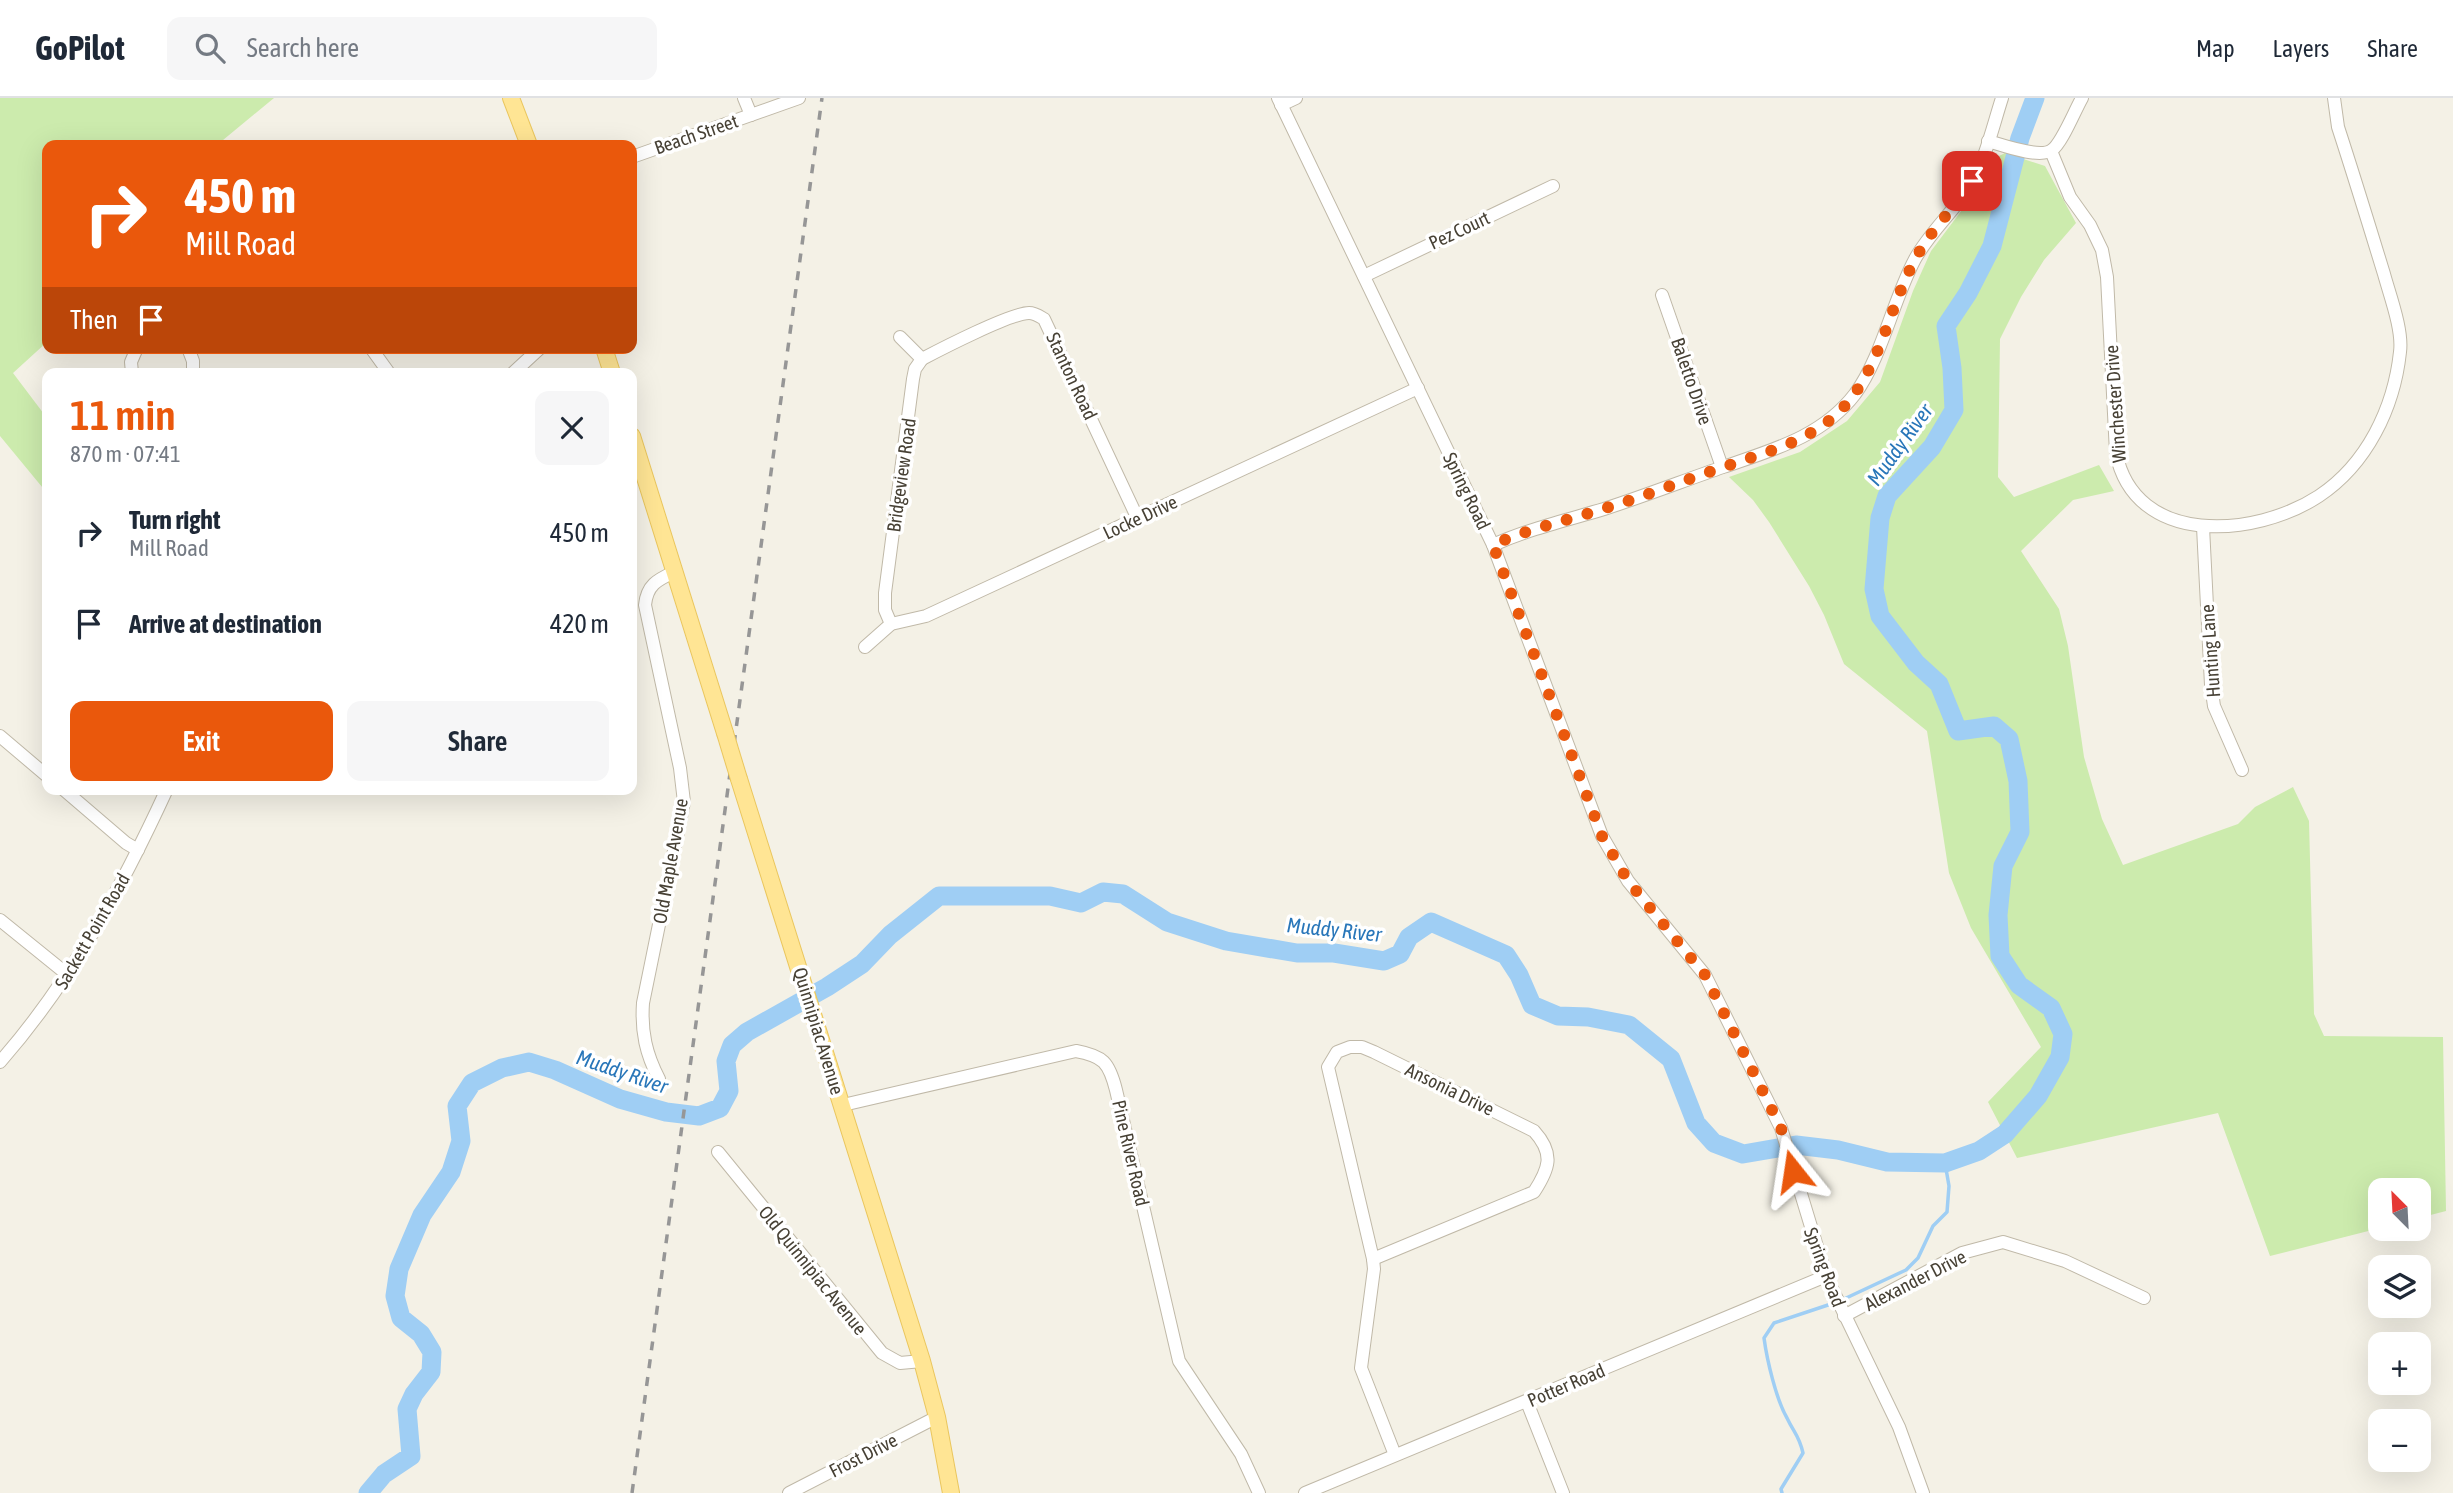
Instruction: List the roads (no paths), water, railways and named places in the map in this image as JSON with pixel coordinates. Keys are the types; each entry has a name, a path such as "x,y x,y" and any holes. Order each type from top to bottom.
{"main road":[{"path":"511,98 527,140"},
{"name":"Quinnipiac Avenue","path":"637,452 922,1361 937,1417 951,1493"}],"street":[{"path":"744,98 751,115"},
{"name":"Beach Street","path":"637,155 799,98"},
{"path":"1280,101 1296,98"},
{"path":"1493,545 1722,467 1805,436 1826,424 1856,392 1867,373 1915,258 1972,181 2003,98"},
{"path":"1988,141 2029,151 2052,151 2082,98"},
{"name":"Winchester Drive","path":"2052,151 2070,197 2090,225 2102,250 2107,277 2116,453 2120,471 2145,506 2164,517 2203,527 2238,524 2291,510 2319,495 2342,476 2364,452 2384,419 2395,385 2401,349 2394,308 2338,127 2334,98"},
{"name":"Spring Road","path":"1280,101 1493,545 1602,836 1628,881 1705,975 1784,1138 1826,1276 1899,1427 1923,1493"},
{"name":"Pez Court","path":"1364,276 1553,186"},
{"name":"Baletto Drive","path":"1662,295 1722,467"},
{"name":"Stanton Road","path":"922,359 1027,312 1035,313 1044,319 1138,517"},
{"path":"900,337 922,359"},
{"path":"518,368 534,354"},
{"name":"Bridgeview Road","path":"891,624 885,610 885,593 913,379 915,369 922,359"},
{"name":"Locke Drive","path":"864,647 891,624 926,616 1418,388"},
{"name":"Hunting Lane","path":"2203,527 2211,685 2219,718 2242,769"},
{"name":"Old Maple Avenue","path":"659,1080 646,1051 642,1021 643,1003 684,802 680,768 645,605 650,586 674,572"},
{"path":"0,736 42,772"},
{"path":"70,795 126,843 138,850"},
{"name":"Sackett Point Road","path":"0,1062 37,1019 68,975 138,850 164,795"},
{"path":"0,920 68,975"},
{"name":"Ansonia Drive","path":"1373,1259 1534,1192 1548,1171 1548,1153 1543,1140 1534,1131 1374,1052 1362,1047 1350,1047 1337,1052 1328,1067 1373,1259 1361,1368 1395,1455"},
{"name":"Pine River Road","path":"843,1105 1076,1051 1093,1054 1107,1063 1116,1090 1180,1361 1241,1454 1259,1493"},
{"name":"Old Quinnipiac Avenue","path":"718,1152 881,1353 900,1363 922,1361"},
{"name":"Alexander Drive","path":"1844,1316 1962,1253 2003,1242 2065,1261 2144,1298"},
{"name":"Potter Road","path":"1305,1493 1330,1488 1395,1455 1826,1276"},
{"path":"1527,1402 1563,1493"},
{"name":"Frost Drive","path":"789,1493 937,1417"}],"waterway":[{"name":"Muddy River","path":"368,1493 384,1474 411,1456 407,1409 414,1394 431,1372 432,1352 421,1334 401,1318 395,1296 399,1269 422,1215 451,1172 461,1141 457,1106 472,1083 502,1068 529,1062 555,1070 620,1099 666,1112 699,1116 720,1108 729,1091 726,1061 732,1045 747,1032 862,964 890,935 939,896 1050,896 1081,903 1103,892 1123,894 1167,922 1226,941 1297,953 1334,953 1384,961 1400,954 1409,937 1431,922 1506,955 1519,975 1532,1005 1558,1016 1588,1017 1629,1025 1671,1059 1696,1123 1714,1143 1743,1154 1796,1145 1838,1150 1887,1162 1945,1163 1979,1151 2005,1134 2038,1096 2060,1057 2063,1034 2051,1008 2019,985 2000,956 1998,915 2003,866 2020,832 2018,781 2009,739 1994,726 1958,731 1939,684 1916,663 1880,616 1874,589 1880,518 1887,496 1932,447 1954,410 1946,326 1968,293 1992,246 2020,138 2035,98"},
{"path":"1844,1299 1906,1270 1918,1258 1933,1226 1947,1212 1949,1186 1945,1163"},
{"path":"1782,1493 1781,1489 1803,1453 1779,1401 1764,1338 1774,1323 1831,1304"}],"railway":[{"path":"632,1493 822,98"}]}
